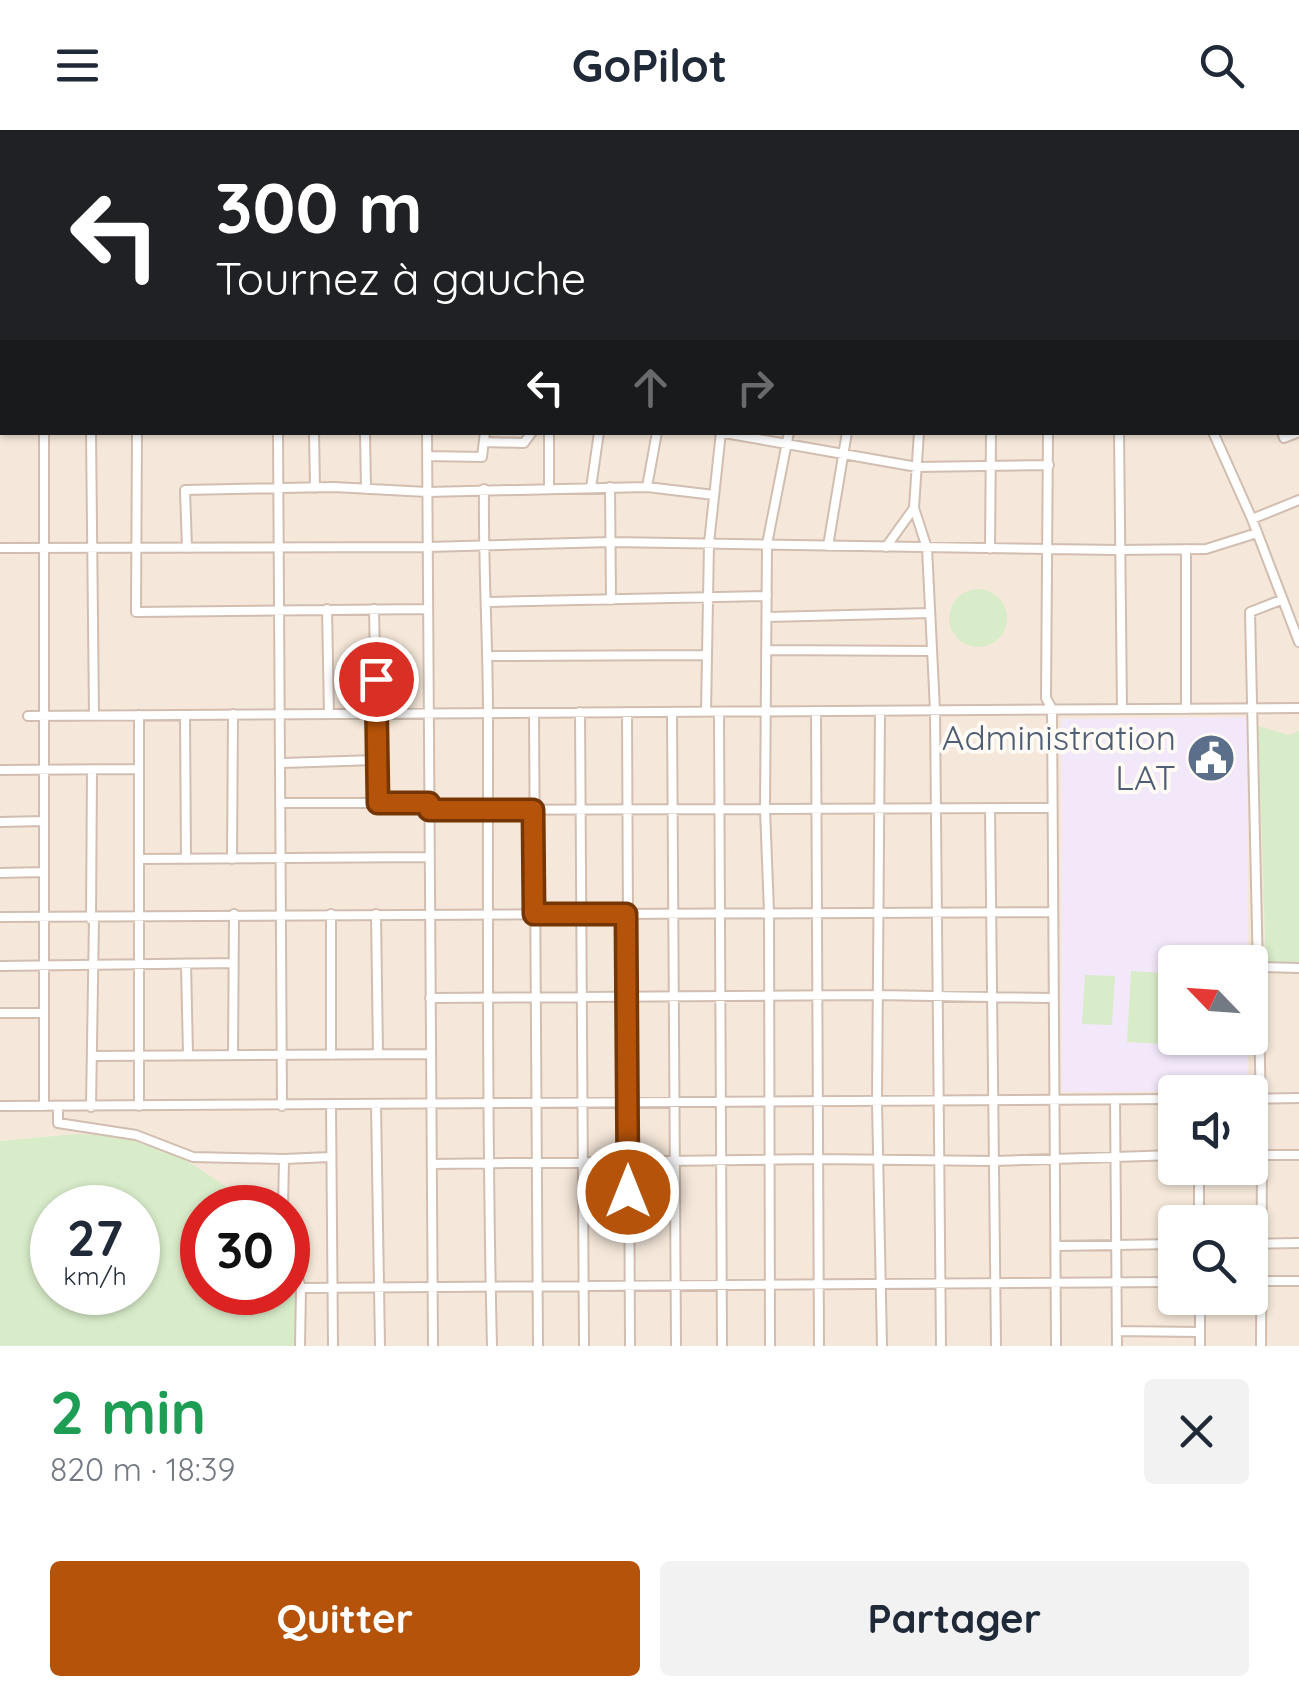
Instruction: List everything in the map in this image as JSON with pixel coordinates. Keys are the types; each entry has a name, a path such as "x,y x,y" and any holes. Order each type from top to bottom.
{"street":[{"path":"44,435 44,1106"},
{"path":"91,435 94,715"},
{"path":"137,435 136,612 428,609"},
{"path":"278,435 282,1106"},
{"path":"314,435 315,488"},
{"path":"365,435 366,489"},
{"path":"427,435 433,1346"},
{"path":"427,456 482,457 484,437 524,444 530,435"},
{"path":"547,435 549,488"},
{"path":"591,488 600,435"},
{"path":"647,487 656,435"},
{"path":"706,712 706,599 720,435"},
{"path":"747,435 788,438 917,467 1049,465"},
{"path":"828,546 847,435"},
{"path":"919,435 914,508 927,548 935,710 941,1346"},
{"path":"990,435 990,549"},
{"path":"1048,435 1046,698 1052,710 1056,1346"},
{"path":"1119,435 1122,709"},
{"path":"1214,435 1252,518 1299,642"},
{"path":"770,1346 767,544 788,438"},
{"path":"187,548 185,490 315,488 427,492 647,487 714,494"},
{"path":"610,488 611,600"},
{"path":"484,489 492,1346"},
{"path":"1252,518 1299,500"},
{"path":"886,547 914,508"},
{"path":"0,548 428,547 611,542 1049,551 1206,549 1256,532"},
{"path":"1186,549 1186,709"},
{"path":"488,602 767,596"},
{"path":"1258,945 1250,612 1282,600"},
{"path":"327,609 329,714"},
{"path":"374,609 378,803"},
{"path":"766,617 930,613"},
{"path":"766,650 932,651"},
{"path":"487,656 706,655"},
{"path":"28,716 1299,708"},
{"path":"880,710 877,1102 882,1346"},
{"path":"816,711 819,1346"},
{"path":"534,712 538,1346"},
{"path":"580,712 584,1346"},
{"path":"627,712 630,1346"},
{"path":"672,712 676,1346"},
{"path":"719,712 722,1346"},
{"path":"232,859 233,714"},
{"path":"139,715 139,1106"},
{"path":"185,715 186,859"},
{"path":"282,763 376,760"},
{"path":"0,770 139,768"},
{"path":"91,1107 92,770"},
{"path":"282,803 378,803 488,810 1051,808"},
{"path":"990,810 996,1346"},
{"path":"0,822 44,821"},
{"path":"139,859 430,857"},
{"path":"0,873 43,872"},
{"path":"0,917 1052,912"},
{"path":"233,1054 234,914"},
{"path":"331,914 331,1054"},
{"path":"376,914 378,1054"},
{"path":"0,966 233,962"},
{"path":"186,964 188,1054"},
{"path":"1268,967 1299,968"},
{"path":"430,998 877,995 1052,998"},
{"path":"0,1013 42,1013"},
{"path":"92,1056 431,1054"},
{"path":"1268,1098 1299,1098"},
{"path":"1115,1100 1117,1346"},
{"path":"0,1106 1158,1100"},
{"path":"331,1105 332,1346"},
{"path":"376,1105 380,1346"},
{"path":"58,1106 58,1123 136,1135 193,1157 330,1157"},
{"path":"1268,1154 1299,1156"},
{"path":"432,1164 1158,1156"},
{"path":"283,1185 284,1159"},
{"path":"1268,1244 1299,1243"},
{"path":"1056,1246 1158,1244"},
{"path":"1268,1281 1299,1281"},
{"path":"310,1289 1158,1282"},
{"path":"300,1346 301,1315"},
{"path":"1200,1315 1200,1346"},
{"path":"1261,1315 1261,1346"},
{"path":"1116,1331 1200,1332"}],"shaded area":[{"path":"0,435 1299,435 1299,1346 296,1346 296,1315 310,1315 310,1185 223,1185 204,1172 75,1134 0,1141"},
{"path":"1247,717 1248,945 1158,945 1158,1055 1248,1055 1248,1075 1158,1075 1158,1091 1062,1092 1061,719"}],"green space":[{"path":"978,589 999,597 1007,618 999,639 978,647 957,639 949,618 957,597"},
{"path":"1258,726 1289,735 1299,731 1299,966 1268,967"},
{"path":"1131,971 1158,973 1158,1044 1127,1042"},
{"path":"1085,975 1115,976 1112,1025 1082,1024"},
{"path":"75,1134 123,1138 180,1157 223,1185 180,1185 180,1315 296,1315 296,1346 0,1346 0,1141"}],"place":[{"name":"Administration LAT","path":"1211,758"}],"route":[{"path":"376,679 378,803 429,803 429,810 533,810 534,914 626,914 628,1192"}]}
